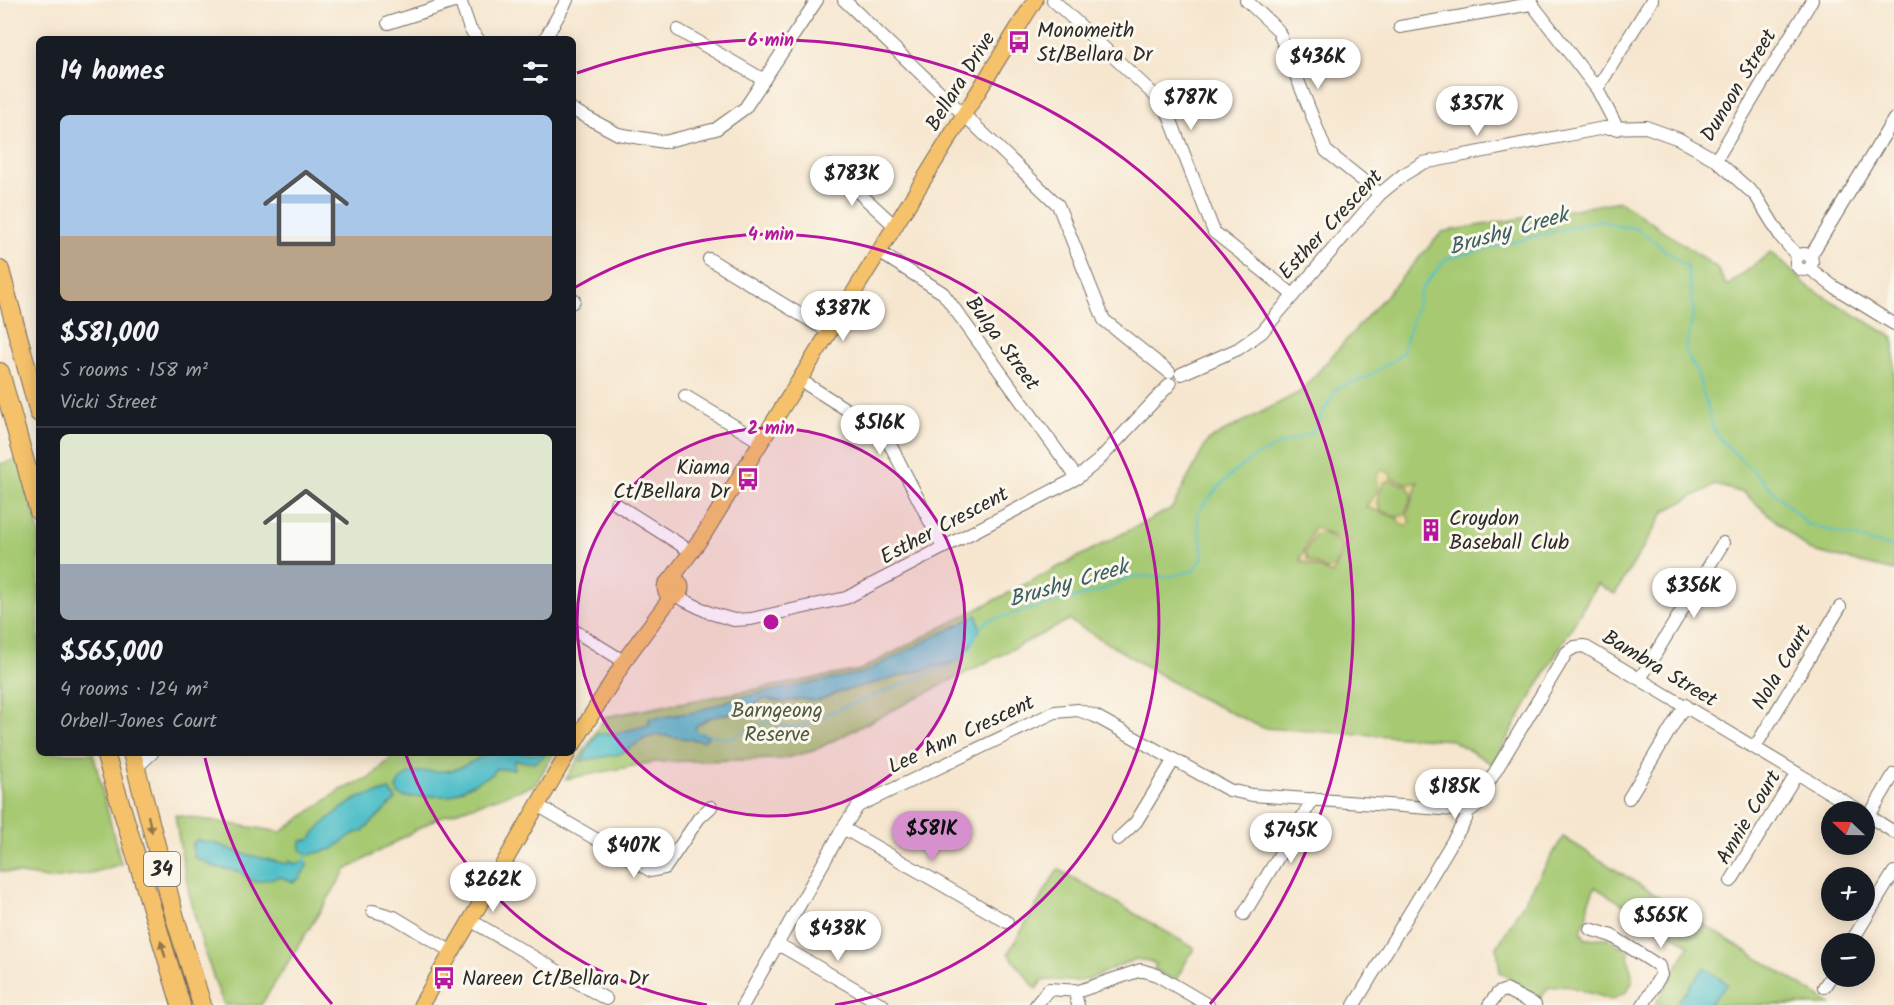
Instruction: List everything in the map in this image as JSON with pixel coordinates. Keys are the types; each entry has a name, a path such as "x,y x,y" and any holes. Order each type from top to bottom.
{"highway":[{"path":"0,270 36,402"},
{"path":"0,372 36,501"},
{"name":"34","path":"106,756 180,1005"},
{"name":"34","path":"135,760 174,914 202,1005"}],"main road":[{"name":"Bellara Drive","path":"576,741 625,662 674,590 692,552 1035,0"},
{"path":"421,1005 564,760"}],"street":[{"path":"388,23 460,0 470,29 476,36"},
{"path":"547,36 567,0"},
{"path":"576,112 618,134 664,142 716,129 745,108 817,0"},
{"path":"844,0 1058,205 1104,320 1174,377"},
{"path":"1053,0 1165,105 1214,232 1292,294"},
{"path":"1246,0 1278,30 1326,151 1380,194"},
{"path":"1597,88 1652,0"},
{"name":"Dunoon Street","path":"1716,160 1812,0"},
{"path":"1400,27 1530,2 1597,88 1618,129"},
{"path":"678,30 764,80"},
{"path":"1806,261 1894,119"},
{"name":"Esther Crescent","path":"674,590 700,608 724,618 743,620 846,598 1077,478 1098,461 1174,377 1238,349 1262,332 1292,294 1380,194 1402,175 1423,163 1604,128 1646,127 1679,139 1716,160 1756,196 1781,237 1834,287 1894,324"},
{"path":"830,166 895,226"},
{"name":"Bulga Street","path":"879,252 943,292 1077,478"},
{"path":"709,259 830,332"},
{"path":"800,380 882,432 943,547"},
{"path":"686,396 761,442"},
{"path":"616,504 692,552"},
{"path":"1640,679 1723,543"},
{"name":"Nola Court","path":"1755,747 1840,607"},
{"path":"576,632 625,662"},
{"name":"Bambra Street","path":"1354,1005 1467,819 1469,808 1478,805 1488,782 1571,649 1579,646 1588,648 1845,801"},
{"path":"1629,798 1685,705"},
{"name":"Lee Ann Crescent","path":"743,1005 854,810 865,801 1055,712 1078,710 1095,716 1229,790 1313,799 1469,808"},
{"path":"1118,839 1136,822 1173,761"},
{"name":"Annie Court","path":"1731,881 1797,773"},
{"path":"1874,801 1894,774"},
{"path":"1244,914 1313,799"},
{"path":"537,805 651,871 665,868 699,818 711,807"},
{"name":"Bambra Street","path":"1875,820 1894,832"},
{"path":"843,828 1007,922"},
{"path":"1857,933 1894,872"},
{"path":"373,911 394,916 452,952"},
{"path":"470,920 606,999"},
{"path":"1590,929 1612,936 1659,966 1661,975 1643,1005"},
{"path":"778,944 883,1005"},
{"path":"1036,1005 1049,989 1077,991 1141,970 1156,975 1208,1005"},
{"path":"1489,1005 1498,993 1506,990 1535,1005"},
{"path":"1077,991 1080,1005"}],"green space":[{"name":"Barngeong Reserve","path":"1620,201 1716,267 1727,286 1771,252 1810,288 1894,338 1894,571 1809,550 1744,493 1715,485 1665,511 1615,594 1597,584 1492,764 1452,740 1263,728 1194,695 1069,620 813,751 781,759 654,762 566,779 605,717 860,670 1172,508 1208,440 1300,392 1442,232"},
{"path":"21,459 36,521 36,756 94,756 121,864 91,873 54,879 0,871 0,464"},
{"path":"393,756 552,756 535,785 437,818 346,870 261,1005 224,1005 194,912 175,815 281,832 339,791 370,778"},
{"path":"1563,837 1833,1005 1655,1005 1689,945 1595,887 1588,903 1588,915 1581,930 1585,939 1607,938 1630,951 1628,955 1633,981 1626,992 1612,1000 1565,985 1548,988 1541,998 1500,972 1497,947"},
{"path":"1058,869 1194,948 1175,981 1154,969 1156,964 1137,960 1127,962 1090,979 1042,981 1036,989 1008,953"}],"sand":[{"path":"1381,470 1390,473 1391,478 1409,484 1418,482 1407,514 1410,522 1407,526 1401,525 1397,518 1366,507 1376,493 1377,475","holes":["1389,480 1408,486 1412,495 1405,514 1398,517 1380,510 1377,501 1383,483"]},
{"path":"1314,527 1342,540 1351,540 1332,574 1300,560","holes":["1322,532 1344,545 1334,567 1327,570 1308,560 1305,553 1314,535"]}],"water":[{"path":"977,615 980,629 961,660 837,693 818,701 801,699 784,702 764,699 741,711 709,718 696,726 696,732 708,737 704,741 659,735 646,738 620,754 581,761 597,734 613,734 649,725 649,719 695,712 736,698 863,673"},
{"path":"544,756 534,763 514,760 514,769 496,769 493,774 449,796 405,797 399,795 396,789 405,776 412,773 452,770 481,757"},
{"path":"389,790 396,799 363,831 353,834 333,849 308,855 301,850 301,841 311,839 326,821 341,809 362,797"},
{"path":"196,840 218,844 237,852 286,864 290,861 295,864 304,861 308,864 300,878 293,882 280,877 254,882 240,872 215,867 194,857 192,845"},
{"path":"1704,968 1728,984 1708,1005 1675,1005"}],"waterway":[{"name":"Brushy Creek","path":"979,628 989,620 1100,591 1131,576 1167,577 1194,571 1203,557 1197,513 1222,483 1247,462 1275,446 1312,433 1337,388 1368,377 1402,354 1422,288 1446,259 1600,220 1618,226 1636,228 1687,267 1694,311 1685,351 1697,372 1713,428 1721,440 1807,524 1894,548"},
{"name":"Brushy Creek","path":"962,655 971,649 977,633"},
{"name":"Brushy Creek","path":"693,731 730,739 757,724 773,722 790,728 818,721 829,713 947,667 956,661"},
{"name":"Brushy Creek","path":"302,863 309,853"}],"place":[{"name":"Monomeith St/Bellara Dr","path":"1019,42"},
{"name":"Kiama Ct/Bellara Dr","path":"748,479"},
{"name":"Croydon Baseball Club","path":"1431,530"},
{"name":"Nareen Ct/Bellara Dr","path":"444,978"}]}
